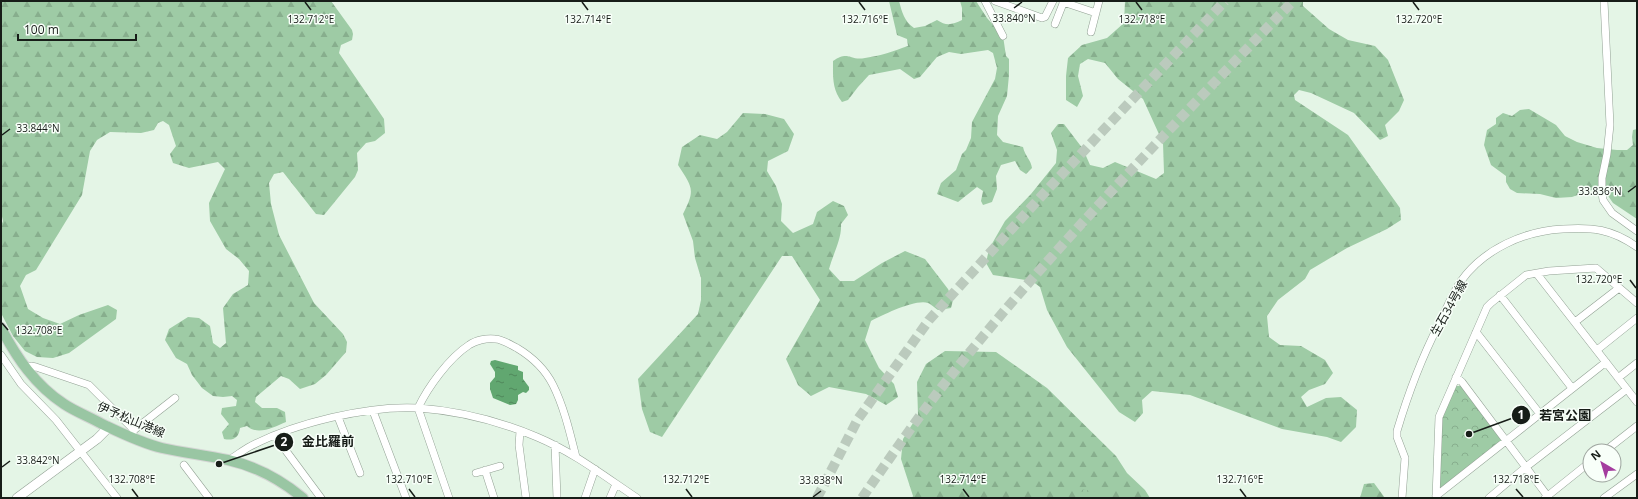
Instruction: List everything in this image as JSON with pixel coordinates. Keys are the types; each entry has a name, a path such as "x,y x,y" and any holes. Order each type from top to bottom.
{"main road":[{"name":"伊予松山港線","path":"1,328 25,368 41,386 66,405 107,426 132,433 160,448 229,460 249,466 272,476 303,498"}],"street":[{"path":"985,1 1003,36"},
{"path":"996,1 1042,18 1046,17 1053,1"},
{"path":"1091,32 1099,1"},
{"path":"1604,1 1610,125 1607,154 1602,178 1603,200 1609,209 1637,231"},
{"path":"1055,24 1063,2 1096,13"},
{"name":"生石34号線","path":"1402,498 1404,458 1397,437 1397,431 1417,370 1461,281 1480,262 1511,240 1553,229 1573,228 1607,230 1637,247"},
{"path":"1436,497 1439,417 1487,307 1520,278 1526,275 1596,268 1637,303"},
{"path":"1536,274 1637,402"},
{"path":"1575,322 1619,288"},
{"path":"1500,295 1572,388"},
{"path":"1597,350 1637,318"},
{"path":"1476,332 1540,414"},
{"path":"449,498 418,408 437,378 453,358 470,344 483,339 497,338 527,354 540,366 552,384 569,428 576,457"},
{"path":"1,355 4,367 56,420 117,498"},
{"path":"1436,497 1505,440 1606,362"},
{"path":"1618,378 1637,364"},
{"path":"25,368 31,366 36,367 87,384 132,433 175,398"},
{"path":"1456,377 1462,382 1547,497 1582,469"},
{"path":"1489,498 1526,467 1627,389"},
{"path":"229,460 249,447 317,421 373,411 418,408 459,413 520,431 555,445 595,469 637,498"},
{"path":"373,411 406,498"},
{"path":"338,417 360,473"},
{"path":"17,498 101,435 107,426"},
{"path":"1615,443 1637,426"},
{"path":"520,431 519,445 526,498"},
{"path":"275,436 319,495 312,498"},
{"path":"555,445 557,498"},
{"path":"184,465 209,498"},
{"path":"476,473 500,466"},
{"path":"585,498 595,469"},
{"path":"485,470 494,498"},
{"path":"1604,498 1637,474"},
{"path":"610,498 616,484"}],"green space":[{"path":"1,1 331,1 352,30 352,40 341,45 339,53 384,119 385,133 375,141 366,143 357,153 358,170 355,177 324,215 316,214 283,172 274,174 269,183 271,204 279,235 314,303 343,334 347,342 346,352 326,375 315,384 300,389 289,379 281,376 256,397 255,402 262,408 277,408 285,412 286,422 266,430 251,429 247,426 240,428 235,438 230,440 224,439 222,432 229,424 221,414 222,408 236,406 237,400 232,396 213,396 202,388 192,375 187,364 176,358 165,340 169,329 188,317 199,318 210,326 213,343 220,348 226,343 223,308 233,294 248,285 249,271 239,259 226,249 210,221 209,203 225,169 218,162 189,168 173,163 170,154 176,146 169,125 163,121 158,123 154,130 141,133 110,132 97,140 90,151 82,195 36,270 26,275 20,286 28,309 43,318 60,324 79,315 108,305 117,310 116,319 69,353 53,358 37,357 25,351 13,336 1,313 1,226 3,221 1,212"},
{"path":"889,1 899,1 902,13 914,28 925,26 937,20 946,24 958,22 962,20 962,8 960,1 976,1 987,18 1003,36 1006,56 1009,59 1009,75 1007,96 998,116 997,135 1003,142 1023,147 1032,168 1026,174 1020,170 1015,161 1001,165 996,176 997,189 992,202 983,205 981,201 983,191 977,187 958,202 937,194 941,183 956,170 962,154 966,150 971,138 972,122 995,79 997,68 993,53 988,50 961,54 949,52 937,57 920,77 914,79 900,69 869,75 848,100 842,102 836,92 833,61 842,56 860,59 871,57 908,46 907,39 897,35"},
{"path":"1125,1 1303,1 1303,6 1329,29 1348,40 1375,46 1388,60 1404,100 1399,111 1385,125 1388,136 1380,140 1354,113 1311,93 1299,90 1294,95 1295,100 1348,135 1400,208 1401,220 1387,229 1347,248 1310,270 1305,279 1278,300 1267,316 1269,337 1280,345 1301,346 1325,360 1333,373 1325,384 1309,390 1301,397 1307,407 1326,398 1341,397 1357,410 1356,427 1341,442 1327,437 1282,429 1190,395 1152,391 1142,400 1143,413 1135,422 1119,412 1067,347 1047,310 1040,287 1032,281 993,275 986,263 989,249 1005,221 1031,194 1056,163 1057,150 1051,133 1058,124 1064,124 1083,149 1090,165 1103,168 1115,162 1156,179 1164,173 1163,143 1143,99 1118,79 1105,63 1088,59 1080,64 1078,76 1083,96 1077,107 1066,100 1068,58 1082,45 1107,38 1124,23"},
{"path":"1529,109 1556,125 1565,136 1577,142 1597,148 1627,150 1633,145 1633,130 1637,129 1637,219 1613,203 1606,193 1594,189 1572,197 1556,198 1540,194 1517,193 1510,189 1506,182 1506,176 1491,165 1484,145 1487,130 1496,124 1496,118 1503,113 1512,116 1520,110"},
{"path":"743,113 765,114 784,119 794,134 788,151 768,161 767,171 776,186 782,204 781,221 793,233 813,224 817,212 833,201 844,206 848,215 841,224 839,241 829,269 840,281 854,281 882,263 905,251 925,259 948,289 953,300 951,308 938,310 928,303 915,303 899,308 871,321 865,340 879,368 894,384 898,397 886,405 866,394 829,387 811,396 798,385 786,359 820,300 792,256 782,256 662,437 650,432 642,409 638,379 698,314 701,300 701,278 695,258 693,241 683,214 690,199 691,188 687,178 678,165 682,147 700,135 717,139 727,132"},
{"path":"945,351 996,352 1047,388 1116,456 1127,473 1145,490 1150,498 912,498 913,496 901,459 903,439 918,415 917,382 926,364"},
{"path":"1456,386 1462,386 1502,440 1438,491 1442,415"},
{"path":"1374,483 1385,498 1360,498 1364,484"},
{"path":"1079,489 1100,492 1114,498 1076,498"}],"water":[{"path":"495,360 518,366 518,370 523,372 523,379 529,387 529,390 526,393 523,392 518,395 516,404 510,405 493,398 490,383 495,377 495,372 490,364 491,361"}],"tunnel":[{"path":"817,498 858,419 929,320 1047,190 1225,1"},
{"path":"862,498 913,425 945,383 1028,284 1114,188 1293,1"}],"place":[{"name":"若宮公園","path":"1469,434"},
{"name":"金比羅前","path":"219,464"}]}
